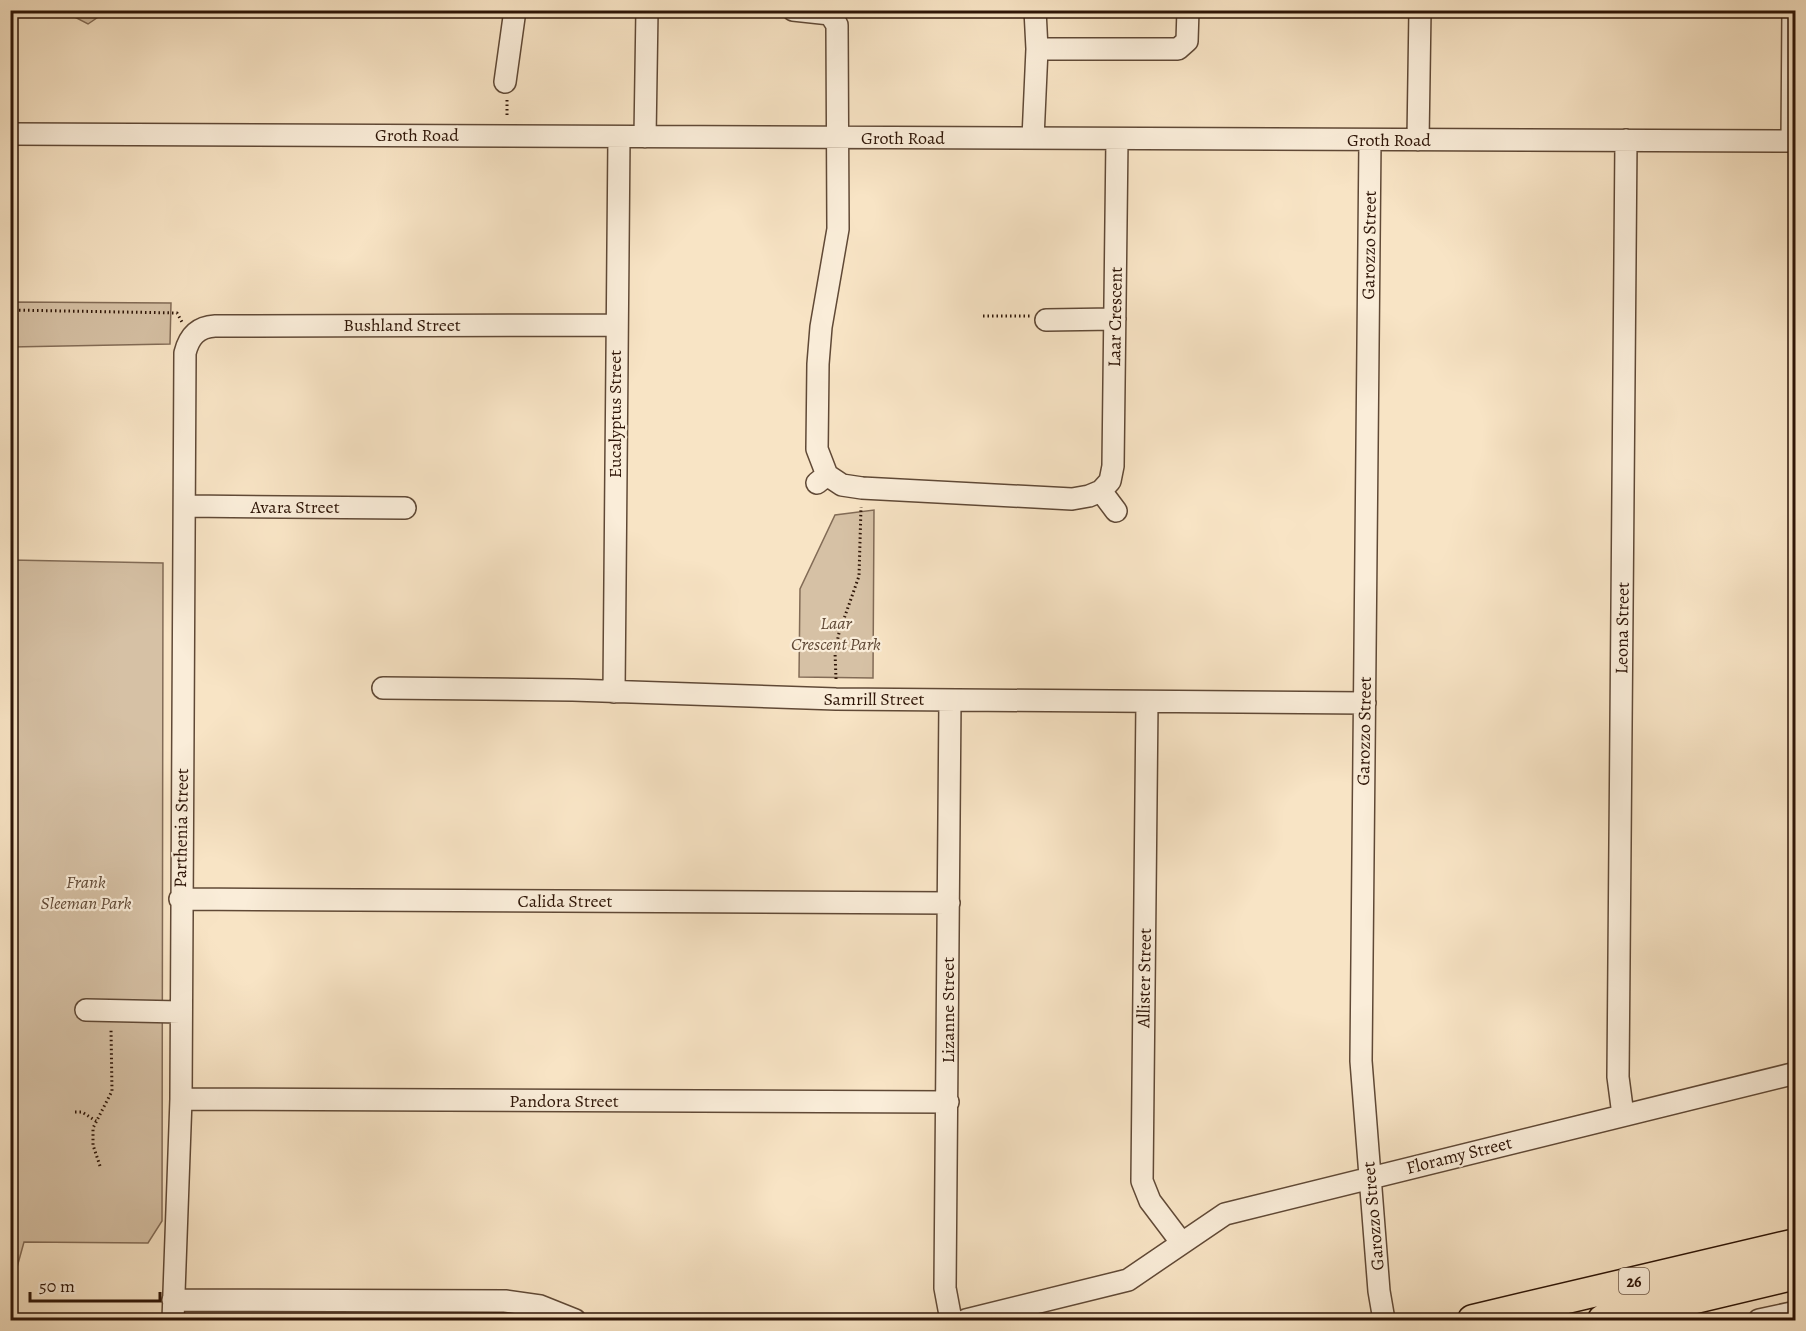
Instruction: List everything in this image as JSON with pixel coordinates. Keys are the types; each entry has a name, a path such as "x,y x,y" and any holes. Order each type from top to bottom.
{"highway":[{"name":"26","path":"1473,1320 1796,1244"},
{"name":"26","path":"1603,1320 1796,1274"}],"street":[{"path":"505,82 515,10"},
{"path":"645,137 647,10"},
{"path":"793,10 830,14 836,20 838,229 821,327 818,364 817,449 822,479 862,488 1072,499 1089,496 1101,490 1116,511"},
{"path":"1033,138 1038,49 1035,10"},
{"path":"1038,49 1178,50 1187,41 1188,10"},
{"path":"1418,140 1420,10"},
{"path":"1793,10 1794,141"},
{"name":"Groth Road","path":"10,134 1794,141"},
{"name":"Eucalyptus Street","path":"614,692 615,325 619,136"},
{"name":"Laar Crescent","path":"1101,490 1110,480 1113,466 1117,139"},
{"name":"Garozzo Street","path":"1370,140 1361,1061 1379,1291 1384,1320"},
{"name":"Leona Street","path":"1623,1115 1618,1065 1626,140"},
{"path":"1046,320 1115,319"},
{"name":"Bushland Street","path":"191,336 202,328 215,326 615,325"},
{"name":"Parthenia Street","path":"173,1310 181,1099 180,899 185,353 191,336"},
{"name":"Avara Street","path":"185,506 405,508"},
{"name":"Samrill Street","path":"384,688 836,699 1365,703"},
{"name":"Lizanne Street","path":"950,700 945,1288 951,1320"},
{"name":"Allister Street","path":"1147,702 1142,1181 1150,1201 1181,1242"},
{"name":"Calida Street","path":"180,899 949,903"},
{"path":"86,1010 180,1012"},
{"name":"Floramy Street","path":"966,1320 1128,1280 1225,1214 1796,1073"},
{"name":"Pandora Street","path":"181,1099 948,1102"},
{"path":"173,1310 505,1301 540,1306 575,1320"},
{"path":"1759,1320 1796,1312"}],"path":[{"path":"10,310 177,313 191,336"},
{"path":"983,316 1026,315 1046,320"},
{"path":"836,699 835,652 859,576 862,488"},
{"path":"100,1166 93,1145 96,1121 112,1091 111,1027 118,1011"},
{"path":"75,1112 82,1112 96,1121"}],"green space":[{"path":"35,11 107,11 88,24 67,13 49,16"},
{"path":"11,302 171,303 170,344 11,347"},
{"name":"Laar Crescent Park","path":"874,510 873,678 799,677 800,589 835,515"},
{"name":"Frank Sleeman Park","path":"11,560 163,563 162,1221 148,1243 24,1242 11,1289"}]}
